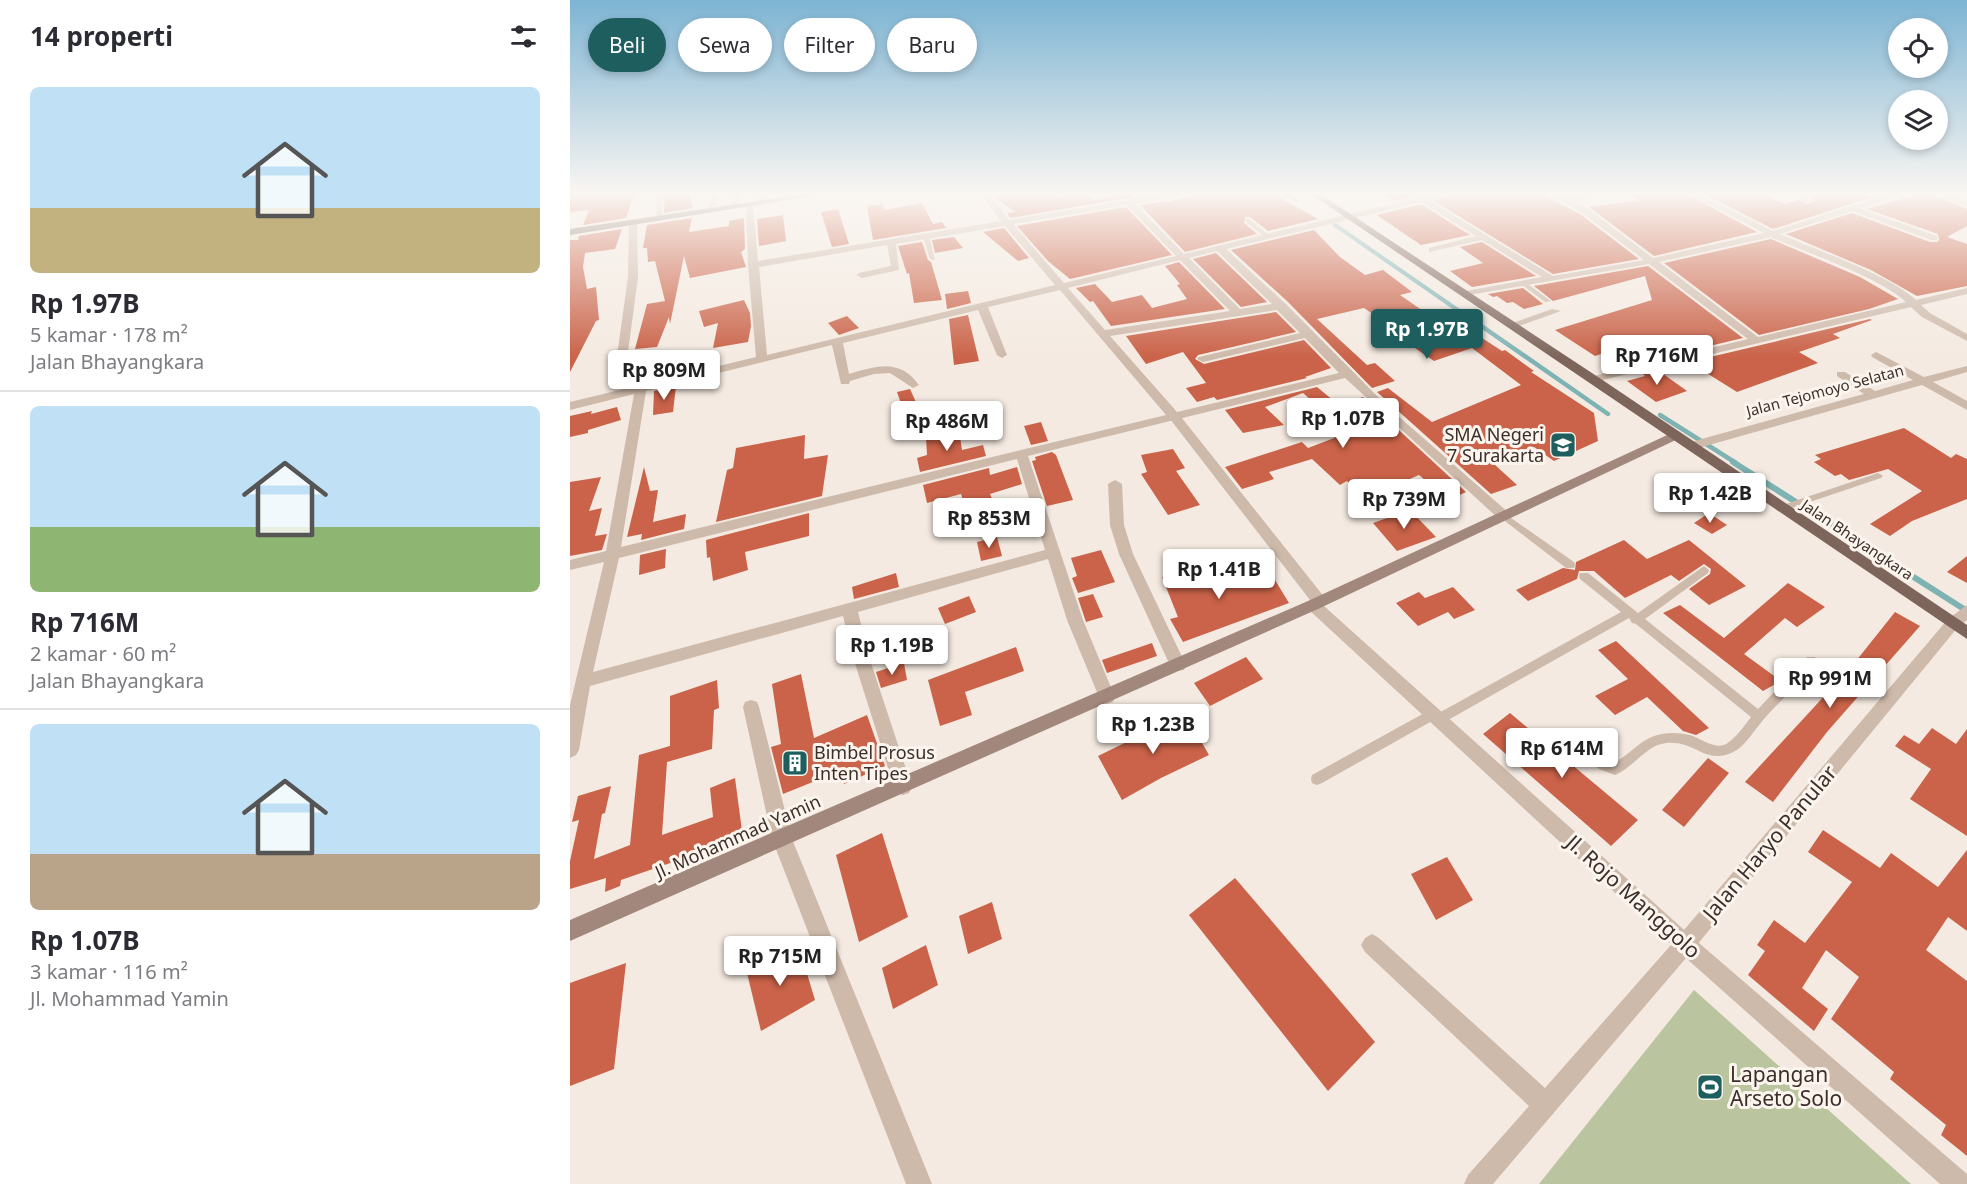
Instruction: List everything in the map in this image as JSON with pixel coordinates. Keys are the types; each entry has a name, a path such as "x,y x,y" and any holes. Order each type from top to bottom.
{"main road":[{"name":"Jalan Bhayangkara","path":"1396,247 1676,435 1700,443 1786,508 1962,621"},
{"name":"Jl. Mohammad Yamin","path":"570,932 1107,697 1316,603 1676,435"}],"street":[{"path":"633,247 633,277 622,356 650,354 643,372"},
{"path":"752,247 762,360"},
{"path":"753,265 859,247"},
{"path":"862,275 897,267 892,247"},
{"name":"Jl. Rojo Manggolo","path":"1028,247 1174,416 1316,603 1434,718 1685,944 1959,1184"},
{"path":"1173,247 1222,295 1238,314"},
{"path":"570,406 1227,247"},
{"path":"1432,250 1443,247"},
{"path":"1501,247 1550,278"},
{"path":"1633,247 1757,340"},
{"path":"1466,294 1651,261 1713,247"},
{"path":"1803,247 1866,274 1902,293 1926,315 1967,338"},
{"path":"1220,249 1282,306 1347,374 1413,437 1504,516"},
{"path":"1594,379 1967,291"},
{"path":"982,306 1002,355"},
{"path":"1101,334 1282,306"},
{"path":"1512,325 1556,312"},
{"path":"1203,359 1309,334"},
{"path":"837,342 845,380 890,369 903,372 913,385"},
{"path":"1875,354 1967,406"},
{"name":"Jalan Tejomoyo Selatan","path":"1700,443 1967,369"},
{"path":"570,565 1347,374"},
{"path":"1841,374 1873,394"},
{"path":"570,750 574,709 583,681 612,554 639,390"},
{"path":"1021,453 1076,620 1107,697"},
{"path":"1115,484 1117,525 1126,554 1178,665"},
{"path":"583,681 1053,554"},
{"path":"849,608 860,654 903,787"},
{"name":"Jalan Haryo Panular","path":"1477,1184 1962,621"},
{"path":"751,707 782,839 919,1184"},
{"path":"1372,945 1546,1105"}],"lane":[{"path":"929,247 933,259"},
{"path":"1523,283 1547,301"},
{"path":"639,390 643,372"},
{"path":"1786,508 1878,476"},
{"path":"1504,516 1570,565"},
{"path":"1317,779 1632,616 1704,570"},
{"path":"1584,576 1759,716"},
{"path":"1565,733 1603,765 1615,769 1621,767 1647,744 1675,736 1709,749 1725,751 1736,746 1759,716 1811,660"}],"green space":[{"name":"Lapangan Arseto Solo","path":"1694,990 1911,1184 1539,1184"}],"building":[{"path":"570,247 616,247 585,253 583,267 587,289 596,287 599,320 596,321 570,372"},
{"path":"745,247 741,252 746,267 690,278 684,256 670,324 669,317 657,347 635,349 647,304 665,301 655,261 648,262 647,248 643,248"},
{"path":"898,247 924,247 928,260 931,262 942,300 914,303 909,273 907,274"},
{"path":"934,247 963,248 935,253"},
{"path":"1001,247 1020,247 1029,258 1018,261"},
{"path":"1036,247 1165,247 1172,255 1070,279"},
{"path":"1180,247 1204,247 1185,252"},
{"path":"1242,247 1331,247 1365,275 1383,270 1412,292 1400,295 1445,326 1456,321 1502,351 1505,350 1534,371 1531,372 1594,413 1598,441 1554,461 1534,447 1494,464 1517,485 1491,494 1377,392 1388,388 1432,422 1521,385 1472,348 1434,361 1409,344 1414,343 1364,308 1317,319 1367,365 1375,363 1395,381 1372,388 1288,302 1231,250"},
{"path":"1460,247 1490,247 1536,276 1472,287 1450,271 1483,263"},
{"path":"1509,247 1624,247 1639,259 1553,274"},
{"path":"1642,247 1692,247 1654,256"},
{"path":"1734,247 1790,247 1860,277 1898,299 1869,309 1759,335 1664,263"},
{"path":"1817,247 1967,247 1967,286 1917,296 1871,270"},
{"path":"1216,253 1267,302 1241,307 1193,259"},
{"path":"1179,262 1225,309 1111,326 1093,301 1090,302 1076,288 1095,284 1112,302 1142,295 1152,308 1187,299 1177,285 1180,284 1165,266"},
{"path":"1648,266 1743,338 1676,354 1669,349 1663,357 1631,365 1613,350 1595,356 1555,330 1652,300 1645,276 1553,301 1534,286"},
{"path":"1523,288 1543,304 1524,309 1513,302 1507,303 1497,296 1493,297 1488,294"},
{"path":"968,291 971,303 947,309 945,294"},
{"path":"744,300 750,313 751,326 748,342 713,348 718,323 704,327 699,311"},
{"path":"1276,312 1296,332 1198,355 1195,359 1204,364 1304,340 1331,368 1305,377 1307,378 1217,400 1214,397 1197,402 1186,388 1206,383 1183,352 1146,364 1126,336"},
{"path":"968,315 979,361 954,365 949,319"},
{"path":"847,316 859,328 839,335 828,323"},
{"path":"1872,320 1833,334 1840,338 1799,352 1818,363 1737,392 1689,362"},
{"path":"679,365 678,374 654,379 654,371"},
{"path":"1654,370 1652,373 1659,371 1687,391 1656,402 1627,381 1645,376 1642,373"},
{"path":"676,386 673,412 653,415 654,391"},
{"path":"1317,387 1340,406 1363,397 1466,492 1449,500 1419,475 1365,498 1347,481 1340,485 1312,459 1269,472 1274,479 1242,489 1225,467 1302,442 1308,448 1342,435 1328,423 1334,420 1303,393 1265,407 1284,425 1243,433 1225,410"},
{"path":"910,389 919,409 904,412 897,392"},
{"path":"617,407 621,420 588,430 588,433 570,437 570,416 592,411 591,414"},
{"path":"1041,422 1048,441 1031,445 1024,426"},
{"path":"1904,428 1951,458 1956,454 1967,459 1967,499 1912,521 1890,536 1870,524 1922,491 1888,469 1849,480 1841,474 1835,476 1814,462 1821,459 1815,455"},
{"path":"959,430 962,450 983,445 986,456 920,472 917,458 927,455 926,437"},
{"path":"805,435 804,459 828,455 822,496 716,522 727,470 733,468 736,448"},
{"path":"1173,449 1185,468 1176,471 1200,505 1168,515 1141,474 1147,472 1141,455"},
{"path":"1052,452 1056,455 1073,500 1047,506 1032,461 1036,460 1035,457"},
{"path":"644,467 650,491 658,490 653,522 686,514 684,529 641,540 642,534 627,537"},
{"path":"1017,467 1022,484 990,494 993,501 966,509 961,494 927,503 923,485 989,468 990,475"},
{"path":"601,477 589,511 602,508 595,536 607,534 602,550 570,556 570,482"},
{"path":"1410,510 1436,537 1397,551 1373,523"},
{"path":"809,513 809,536 745,552 748,570 713,581 710,557 707,558 706,540"},
{"path":"1709,513 1727,525 1712,534 1694,523"},
{"path":"997,537 1002,556 981,561 977,542"},
{"path":"1624,540 1647,559 1689,540 1746,586 1709,605 1689,589 1710,574 1711,569 1704,564 1679,581 1671,575 1625,598 1594,571 1579,571 1577,579 1528,601 1516,590 1563,568 1575,570 1576,562"},
{"path":"666,549 665,568 639,575 640,555"},
{"path":"1101,550 1115,582 1078,593 1072,578 1077,576 1071,558"},
{"path":"1967,556 1967,583 1947,572"},
{"path":"1210,564 1221,586 1269,570 1289,603 1183,642 1170,619 1178,617 1162,577"},
{"path":"896,573 899,587 854,599 852,587"},
{"path":"1788,583 1825,607 1797,627 1785,618 1744,654 1781,681 1763,691 1663,613 1680,605 1724,638"},
{"path":"1453,587 1475,610 1454,619 1448,612 1418,626 1396,603 1419,592 1425,598"},
{"path":"1093,594 1103,617 1086,622 1078,598"},
{"path":"969,596 976,612 945,624 938,608"},
{"path":"1895,612 1920,626 1827,732 1773,802 1745,782 1852,666"},
{"path":"1616,641 1709,728 1696,735 1683,731 1647,697 1615,715 1595,696 1628,679 1598,650"},
{"path":"1152,643 1157,656 1107,673 1102,660"},
{"path":"1016,647 1024,671 965,692 972,715 940,726 928,680"},
{"path":"1246,657 1263,679 1210,706 1194,683"},
{"path":"904,663 907,680 881,688 876,672"},
{"path":"801,674 814,738 867,715 885,766 844,784 840,771 783,794 771,747 781,744 772,684"},
{"path":"717,680 719,708 714,710 712,749 667,762 662,835 713,817 710,788 735,778 742,831 702,848 702,852 621,880 620,886 605,892 606,878 570,889 570,861 579,820 572,822 578,796 611,786 605,813 602,814 594,859 630,845 639,755 670,746 670,696"},
{"path":"1183,710 1209,755 1122,800 1098,756 1155,728 1153,724"},
{"path":"1510,713 1638,820 1611,846 1483,734"},
{"path":"1932,728 1956,744 1967,729 1967,836 1910,799 1931,769 1895,746 1904,735 1919,744"},
{"path":"1708,758 1729,773 1684,827 1662,810"},
{"path":"1823,830 1880,868 1891,853 1938,887 1967,850 1967,931 1948,917 1926,950 1967,981 1967,1156 1941,1135 1946,1125 1890,1079 1894,1072 1831,1019 1859,977 1826,950 1802,988 1828,1009 1814,1031 1748,975 1765,951 1757,945 1774,920 1805,943 1852,882 1808,852"},
{"path":"882,833 908,917 859,942 836,855"},
{"path":"1447,857 1473,900 1436,920 1411,874"},
{"path":"1235,878 1375,1042 1328,1091 1189,915"},
{"path":"992,902 1002,939 968,954 959,916"},
{"path":"798,944 815,1000 761,1031 747,973"},
{"path":"926,945 938,985 893,1009 882,968"},
{"path":"626,963 614,1069 570,1086 570,983"}],"waterway":[{"path":"1367,247 1462,313"},
{"path":"1460,311 1608,414"},
{"path":"1660,415 1736,463"},
{"path":"1733,462 1967,611"}],"place":[{"name":"SMA Negeri 7 Surakarta","path":"1563,445"},
{"name":"Bimbel Prosus Inten Tipes","path":"795,763"},
{"name":"Lapangan Arseto Solo","path":"1710,1087"}]}
